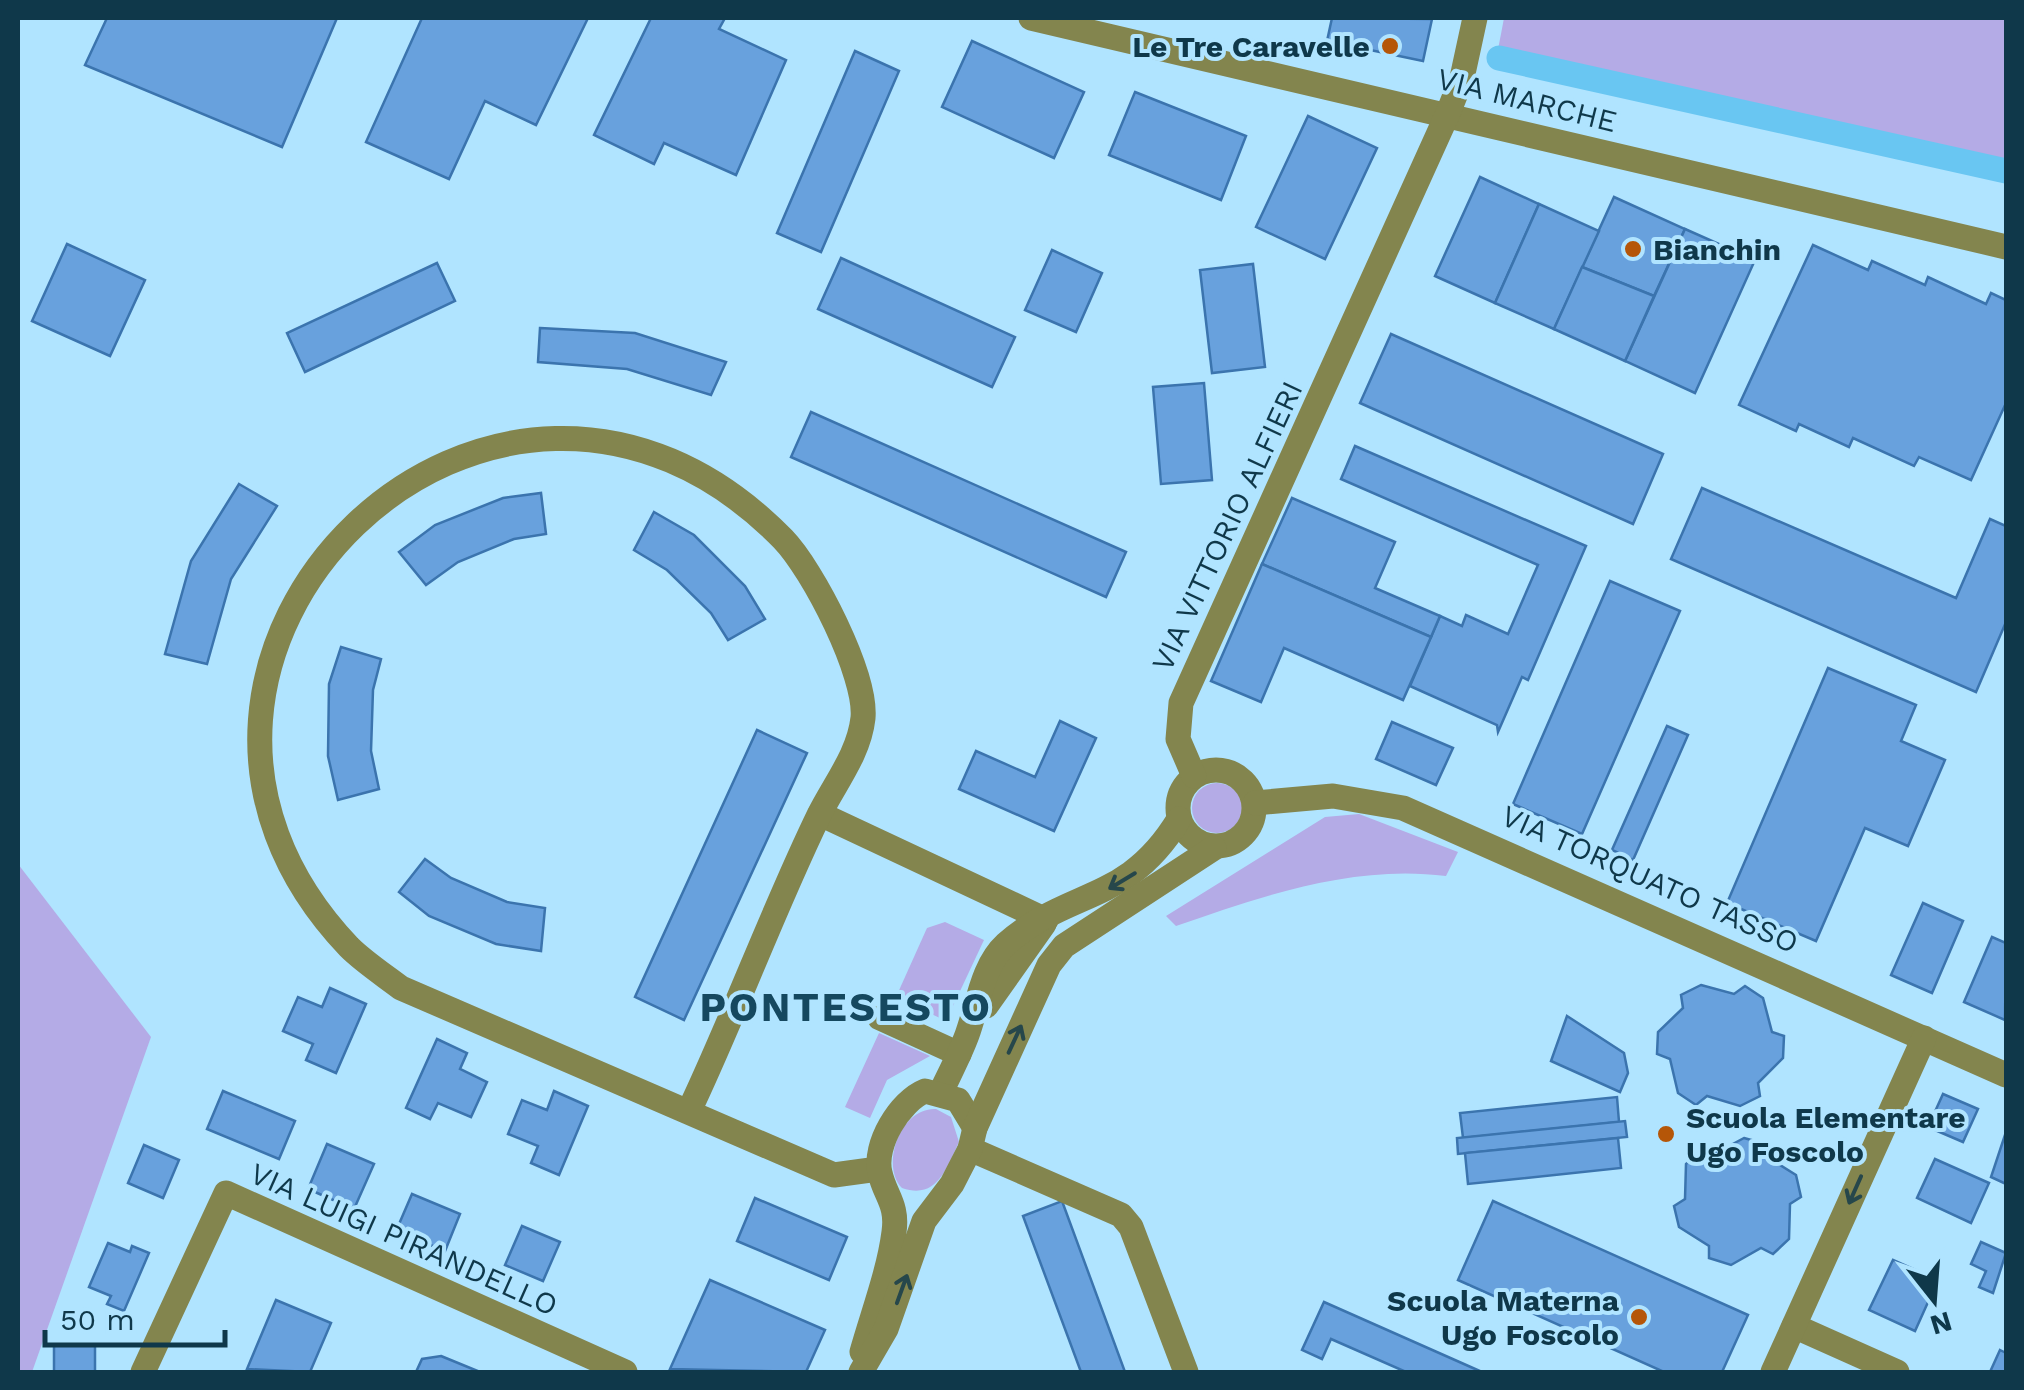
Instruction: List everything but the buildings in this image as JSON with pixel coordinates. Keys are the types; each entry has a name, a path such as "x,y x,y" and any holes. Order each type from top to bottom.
{"street":[{"name":"VIA MARCHE","path":"1031,18 1448,113 2006,248"},
{"name":"VIA VITTORIO ALFIERI","path":"1194,776 1178,739 1181,703 1448,113 1462,78 1476,18"},
{"path":"689,1111 820,814 856,748 864,712 827,603 794,552 752,508 702,474 646,451 585,440 525,441 451,460 410,480 360,516 320,560 288,613 269,670 260,741 275,829 312,903 351,950 401,988 834,1175 878,1169"},
{"path":"891,1193 920,1204 944,1196 1049,965 1064,946 1214,848 1244,835 1253,820 1254,803 1238,776 1208,770 1194,776 1181,790 1179,819 1142,869 1027,928 991,961 962,1046 941,1092"},
{"name":"VIA TORQUATO TASSO","path":"1254,803 1346,796 1403,808 2006,1075"},
{"path":"820,814 1046,920"},
{"path":"1179,819 1195,841 1214,848"},
{"path":"880,1018 962,1046"},
{"path":"1773,1372 1924,1038"},
{"path":"858,1372 894,1231 891,1193 878,1169 879,1153 904,1104 926,1091 941,1092 958,1100 972,1138 1121,1215 1131,1227 1186,1372"},
{"name":"VIA LUIGI PIRANDELLO","path":"143,1372 226,1193 625,1372"},
{"path":"858,1372 886,1329 905,1283 916,1240 935,1202"},
{"path":"1794,1326 1897,1372"}],"shaded area":[{"path":"1504,18 2006,18 2006,169 1497,55"},
{"path":"1217,783 1235,790 1242,808 1235,826 1217,833 1199,826 1192,808 1199,790"},
{"path":"1359,814 1458,852 1446,876 1412,873 1343,879 1275,894 1176,926 1166,916 1325,817"},
{"path":"18,864 151,1037 32,1372 18,1372"},
{"path":"945,922 984,940 946,1021 896,997 927,928"},
{"path":"879,1033 930,1056 887,1080 870,1118 845,1107"},
{"path":"936,1109 951,1117 959,1142 932,1186 914,1191 902,1188 893,1165 898,1139 913,1117"}],"waterway":[{"path":"1499,58 2006,171"}],"place":[{"name":"Le Tre Caravelle","path":"1390,46"},
{"name":"Bianchin","path":"1633,249"},
{"name":"Scuola Elementare Ugo Foscolo","path":"1666,1134"},
{"name":"Scuola Materna Ugo Foscolo","path":"1639,1317"}],"district":[{"name":"PONTESESTO","path":"846,1007"}]}
